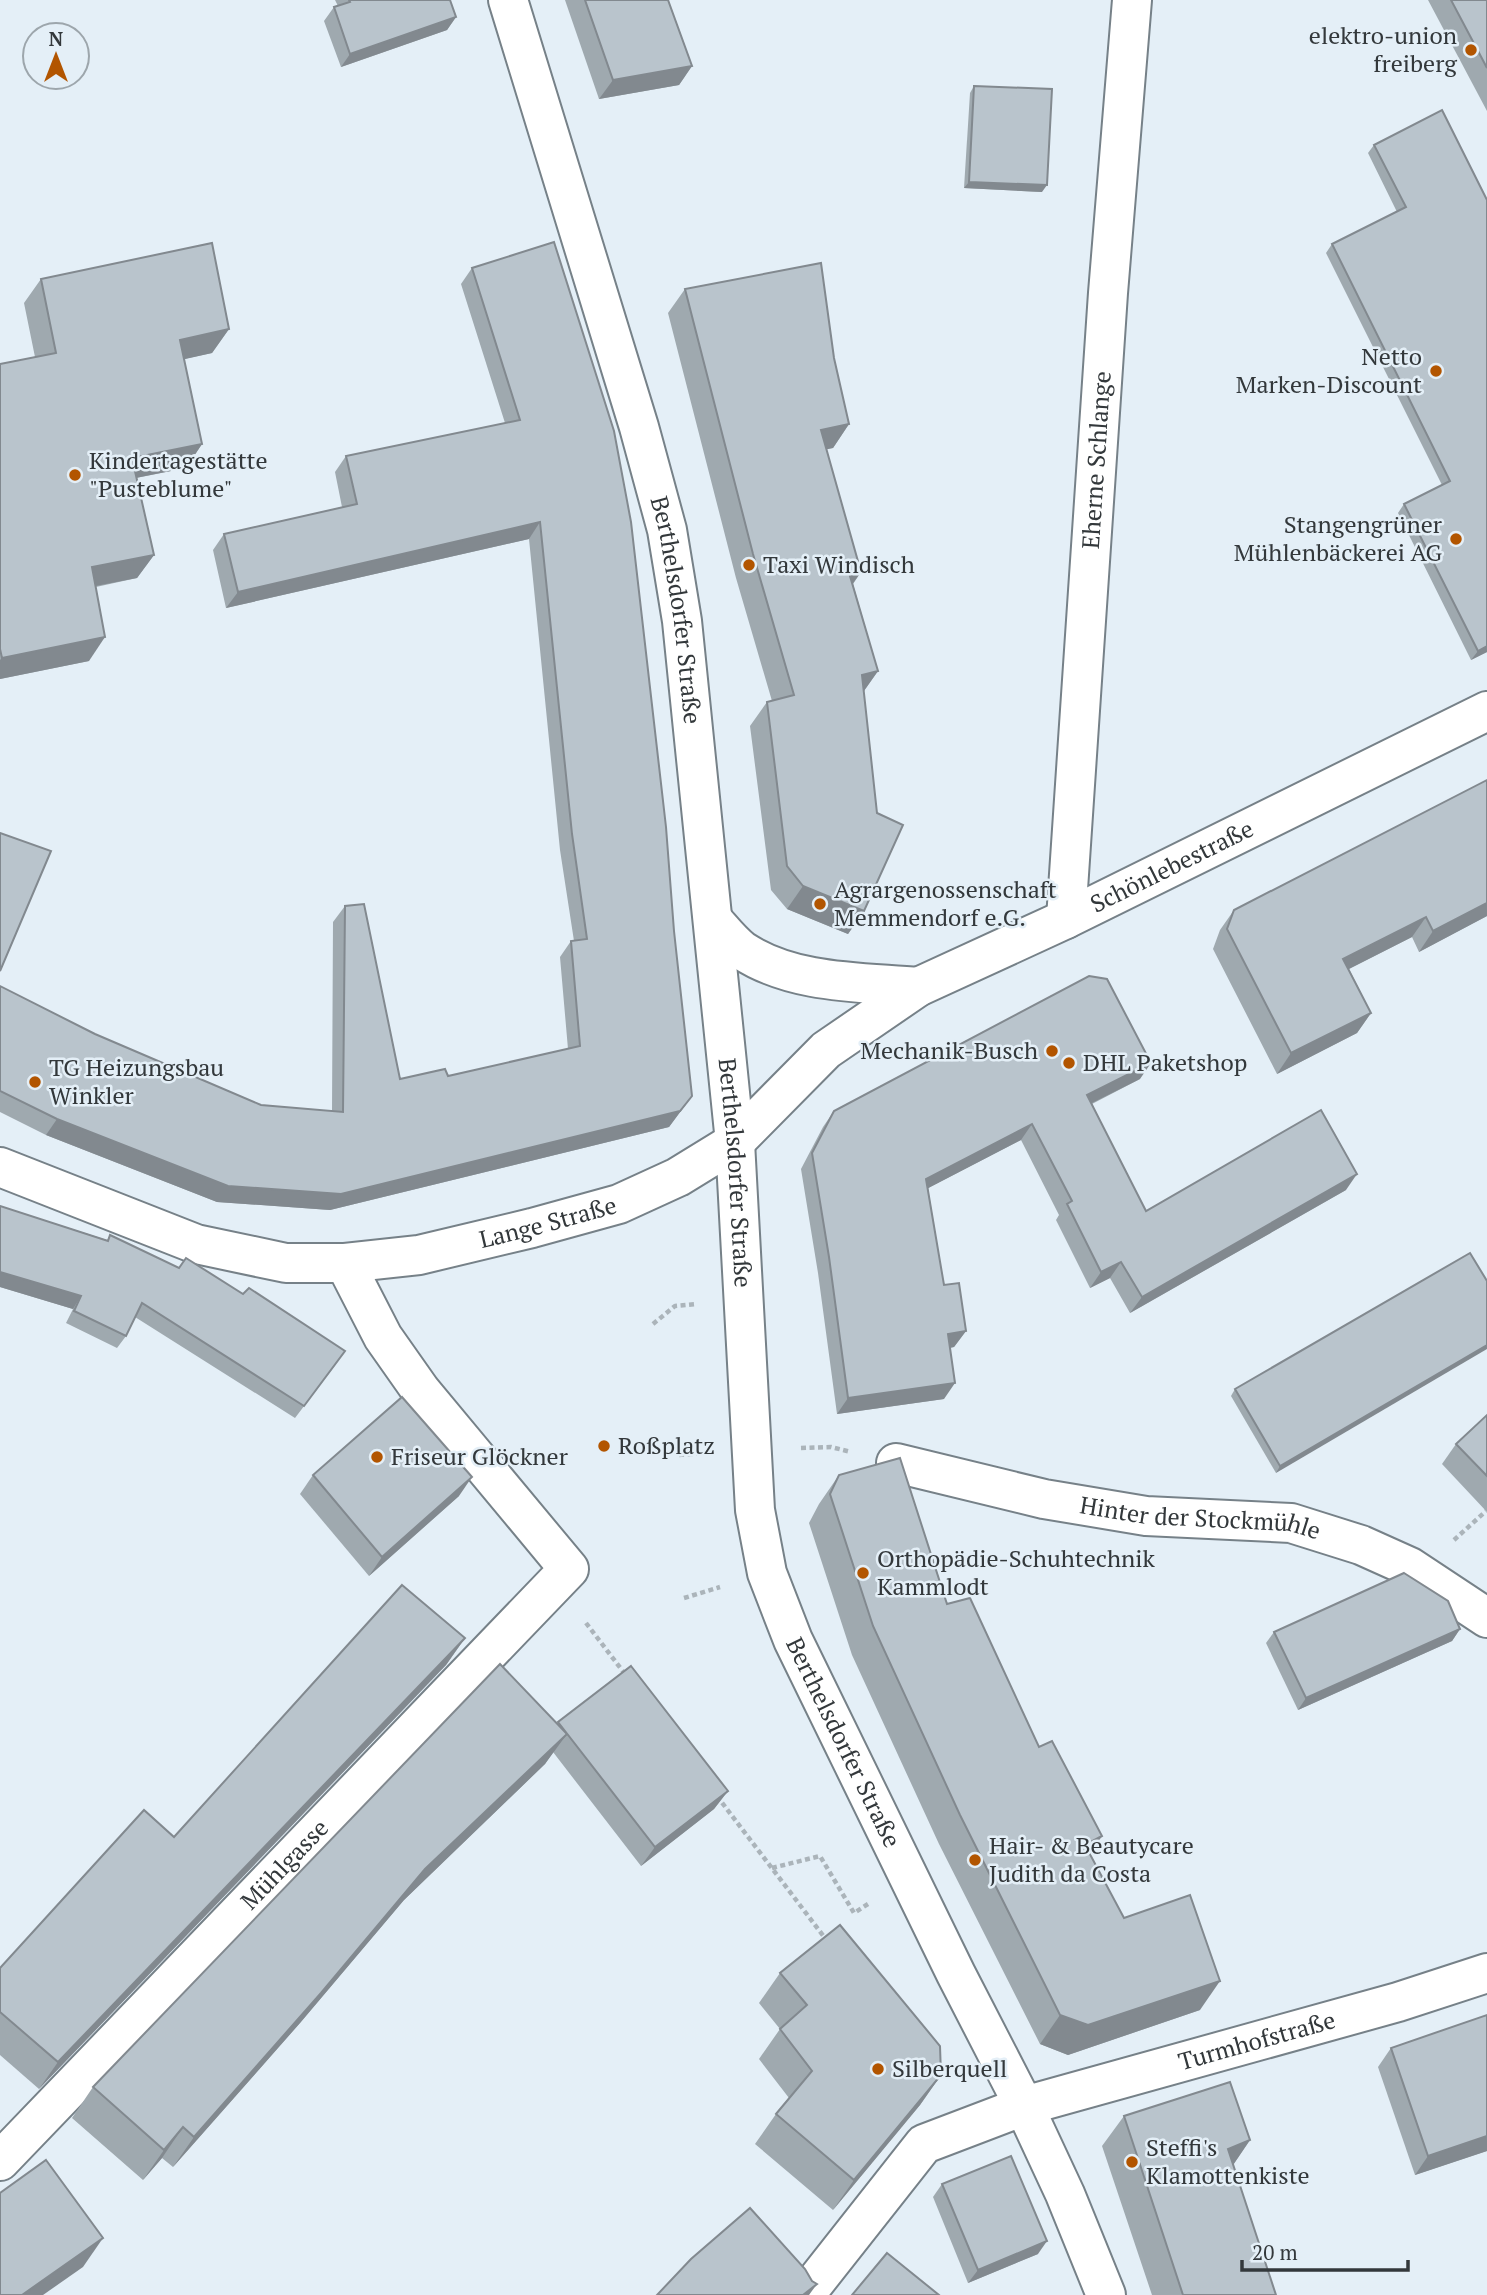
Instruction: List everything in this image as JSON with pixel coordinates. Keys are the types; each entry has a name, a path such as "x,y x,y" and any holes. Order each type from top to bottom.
{"street":[{"name":"Berthelsdorfer Straße","path":"508,0 639,427 667,530 682,621 735,1142 754,1510 767,1573 793,1640 909,1879 1024,2106 1065,2194 1106,2295"},
{"name":"Eherne Schlange","path":"1066,919 1108,293 1132,0"},
{"name":"Schönlebestraße","path":"735,1142 826,1050 918,987 1066,919 1487,711"},
{"path":"713,920 742,950 774,967 815,978 918,987"},
{"name":"Lange Straße","path":"0,1167 195,1244 286,1264 345,1263 419,1255 619,1204 678,1177 735,1142"},
{"path":"345,1263 383,1337 421,1391 569,1569"},
{"name":"Hinter der Stockmühle","path":"896,1463 1044,1499 1146,1516 1291,1524 1361,1545 1410,1567 1487,1618"},
{"name":"Mühlgasse","path":"0,2161 569,1569"},
{"name":"Turmhofstraße","path":"805,2295 924,2144 1024,2106 1398,2002 1487,1973"}],"path":[{"path":"751,1449 831,1447 896,1463"},
{"path":"1450,1545 1486,1511"},
{"path":"569,1569 578,1613 631,1682"},
{"path":"713,1791 834,1950"},
{"path":"772,1868 820,1856 854,1913 909,1879"}],"building":[{"path":"349,0 450,0 456,17 350,54 334,7 350,2"},
{"path":"585,0 668,0 692,66 613,80"},
{"path":"1451,0 1487,0 1487,68"},
{"path":"974,86 1052,89 1047,185 969,182"},
{"name":"Netto Marken-Discount","path":"1442,110 1487,200 1487,646 1478,651 1404,504 1450,481 1332,244 1406,207 1374,145"},
{"path":"554,242 614,431 631,522 666,827 692,1096 680,1111 341,1194 228,1186 57,1119 0,1091 0,986 95,1034 261,1105 343,1112 345,906 364,904 400,1079 445,1069 448,1076 580,1046 571,941 587,939 572,834 540,522 238,592 224,534 357,504 346,456 520,420 472,268"},
{"name":"Kindertagestätte \"Pusteblume\"","path":"212,243 229,329 180,340 202,444 132,458 154,555 92,567 105,637 2,658 0,364 56,353 41,279"},
{"path":"821,263 834,358 849,424 821,430 861,572 850,576 878,671 862,675 877,813 903,825 864,911 803,886 787,866 767,702 794,695 753,554 685,289"},
{"path":"1487,780 1487,903 1433,931 1426,917 1343,959 1371,1013 1291,1053 1227,929 1234,910"},
{"path":"0,833 51,851 0,971"},
{"path":"1089,976 1107,979 1151,1063 1087,1095 1146,1211 1321,1110 1357,1174 1142,1297 1121,1262 1101,1272 1067,1204 1072,1201 1032,1124 926,1179 944,1285 959,1283 966,1331 948,1334 955,1383 848,1398 812,1153 834,1111"},
{"path":"0,1206 108,1241 110,1235 179,1268 186,1258 243,1294 249,1288 345,1351 304,1406 142,1303 126,1336 74,1311 81,1296 0,1272"},
{"path":"1470,1253 1487,1281 1487,1345 1280,1466 1235,1389"},
{"path":"402,1397 472,1477 382,1557 313,1475"},
{"path":"1487,1415 1487,1476 1456,1444"},
{"path":"900,1458 947,1604 970,1598 1039,1747 1052,1741 1102,1836 1085,1845 1124,1918 1190,1895 1220,1981 1088,2025 1060,2015 960,1815 873,1626 830,1494 839,1475"},
{"path":"1404,1573 1448,1601 1460,1629 1306,1698 1274,1632"},
{"path":"402,1585 465,1638 58,2062 0,2012 0,1968 144,1810 174,1837"},
{"path":"500,1664 567,1734 425,1869 321,1993 194,2137 183,2127 164,2150 93,2087"},
{"path":"631,1666 728,1791 655,1847 558,1722"},
{"path":"840,1925 940,2046 941,2075 854,2180 776,2114 812,2071 780,2029 807,2005 780,1973"},
{"path":"1487,2015 1487,2136 1428,2156 1391,2048"},
{"path":"1230,2082 1250,2140 1228,2149 1276,2295 1183,2295 1124,2116"},
{"path":"1011,2156 1047,2241 978,2270 942,2184"},
{"path":"46,2160 103,2238 22,2295 0,2295 0,2193"},
{"path":"750,2208 817,2284 803,2295 657,2295 691,2259"},
{"path":"887,2253 939,2295 852,2295"}],"place":[{"name":"elektro-union freiberg","path":"1471,50"},
{"name":"Netto Marken-Discount","path":"1436,371"},
{"name":"Kindertagestätte \"Pusteblume\"","path":"75,475"},
{"name":"Stangengrüner Mühlenbäckerei AG","path":"1456,539"},
{"name":"Taxi Windisch","path":"749,565"},
{"name":"Agrargenossenschaft Memmendorf e.G.","path":"820,904"},
{"name":"Mechanik-Busch","path":"1052,1051"},
{"name":"DHL Paketshop","path":"1069,1063"},
{"name":"TG Heizungsbau Winkler","path":"35,1082"},
{"name":"Roßplatz","path":"604,1446"},
{"name":"Friseur Glöckner","path":"377,1457"},
{"name":"Orthopädie-Schuhtechnik Kammlodt","path":"863,1573"},
{"name":"Hair- & Beautycare Judith da Costa","path":"975,1860"},
{"name":"Silberquell","path":"878,2069"},
{"name":"Steffi's Klamottenkiste","path":"1132,2162"}]}
